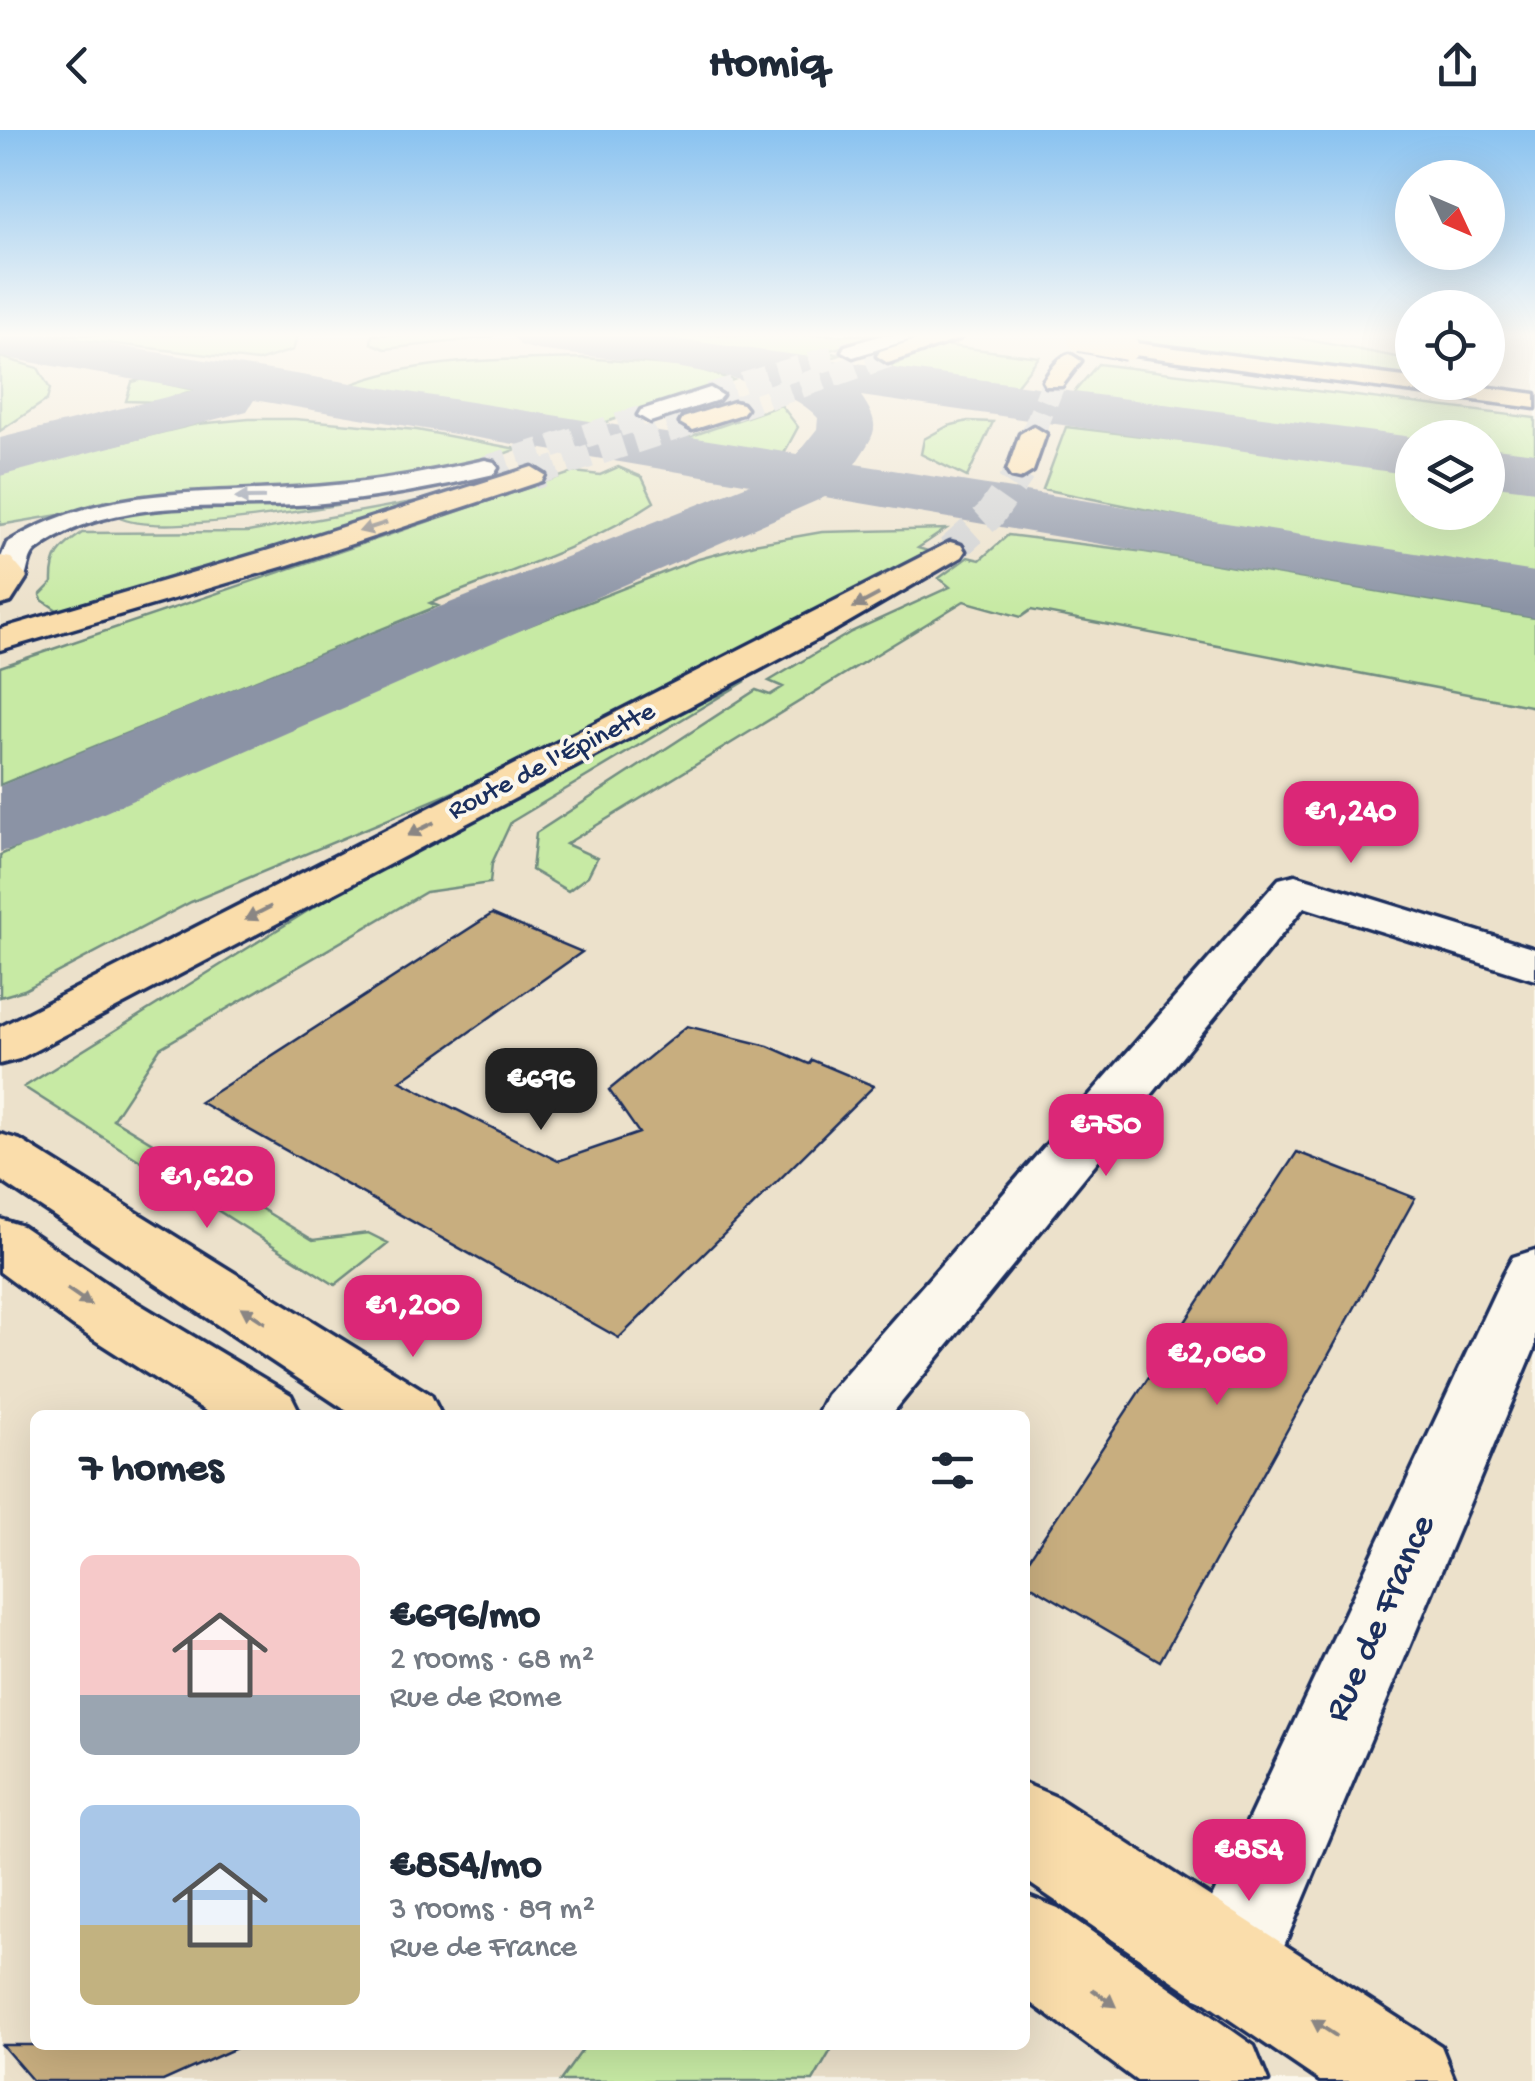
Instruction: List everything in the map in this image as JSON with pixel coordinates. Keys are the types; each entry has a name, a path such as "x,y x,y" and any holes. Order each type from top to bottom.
{"main road":[{"path":"1020,471 1033,434"},
{"path":"0,640 277,558 532,475"},
{"name":"Route de l'Épinette","path":"0,1048 823,624 950,551"},
{"path":"0,654 226,583 277,558"},
{"name":"Route de l'Épinette","path":"0,1006 131,978"},
{"name":"Route de l'Épinette","path":"0,1088 138,996 131,978"},
{"path":"0,1152 399,1410"},
{"path":"0,1240 96,1309 259,1410"},
{"path":"1030,1831 1406,2081"},
{"path":"1030,1945 1219,2081"}],"street":[{"path":"0,528 55,526 198,526 265,520 371,502 485,468 346,493 128,506 55,526 18,549 4,579"},
{"path":"855,1410 1296,888 1535,965"},
{"name":"Rue de France","path":"1229,1965 1535,1273"}],"shaded area":[{"path":"0,426 1395,426 1395,530 1505,530 1505,426 1535,426 1535,2081 0,2081"}],"green space":[{"path":"189,426 373,426 417,430 517,449 461,470 405,482 117,505 0,525 0,472"},
{"path":"720,426 798,427 783,455 680,440"},
{"path":"948,426 991,426 967,477 921,454 924,439"},
{"path":"1291,426 1395,426 1395,440"},
{"path":"1505,426 1535,426 1535,458 1505,454"},
{"path":"1066,427 1395,466 1395,530 1505,530 1505,481 1535,485 1535,576 1238,528 1043,489"},
{"path":"618,467 642,477 654,502 601,533 430,603 438,606 0,785 0,667 574,472 600,475"},
{"path":"397,492 211,522 139,523 118,517 149,509"},
{"path":"434,501 63,614 40,595 52,583 58,554 82,533 248,532"},
{"path":"946,529 918,548 928,551 904,564 898,574 537,757 191,902 24,990 0,997 0,855 383,683 695,560 822,532"},
{"path":"1008,535 1145,552 1535,618 1535,707 1031,610 1021,617 964,601 566,844 597,858 588,876 568,891 532,870 536,833 756,690 770,695 783,687 769,681 851,632 950,587 939,578 968,557 980,560"},
{"path":"746,681 511,822 492,863 490,883 426,892 160,1048 113,1119 313,1240 368,1233 388,1243 335,1285 24,1087 388,861"},
{"path":"582,2050 831,2050 813,2081 560,2081"}],"building":[{"path":"492,914 582,952 400,1081 558,1161 639,1133 609,1090 687,1026 768,1046 809,1064 812,1060 874,1086 619,1338 200,1102"},
{"path":"1297,1152 1415,1198 1160,1661 1030,1585 1030,1557"},
{"path":"2,2045 30,2045 30,2050 232,2050 163,2081 33,2081"}],"taxiway":[{"path":"0,457 121,426"},
{"path":"510,426 811,476"},
{"path":"811,476 847,426"},
{"path":"1195,426 1395,454"},
{"path":"1505,468 1535,472"},
{"path":"0,822 244,716 792,491 811,476"},
{"path":"811,476 1535,595"}],"tunnel":[{"path":"485,468 616,426"},
{"path":"534,474 683,426"},
{"path":"1033,434 1036,426"},
{"path":"532,475 542,472"},
{"path":"950,551 990,515 1020,472"}]}
